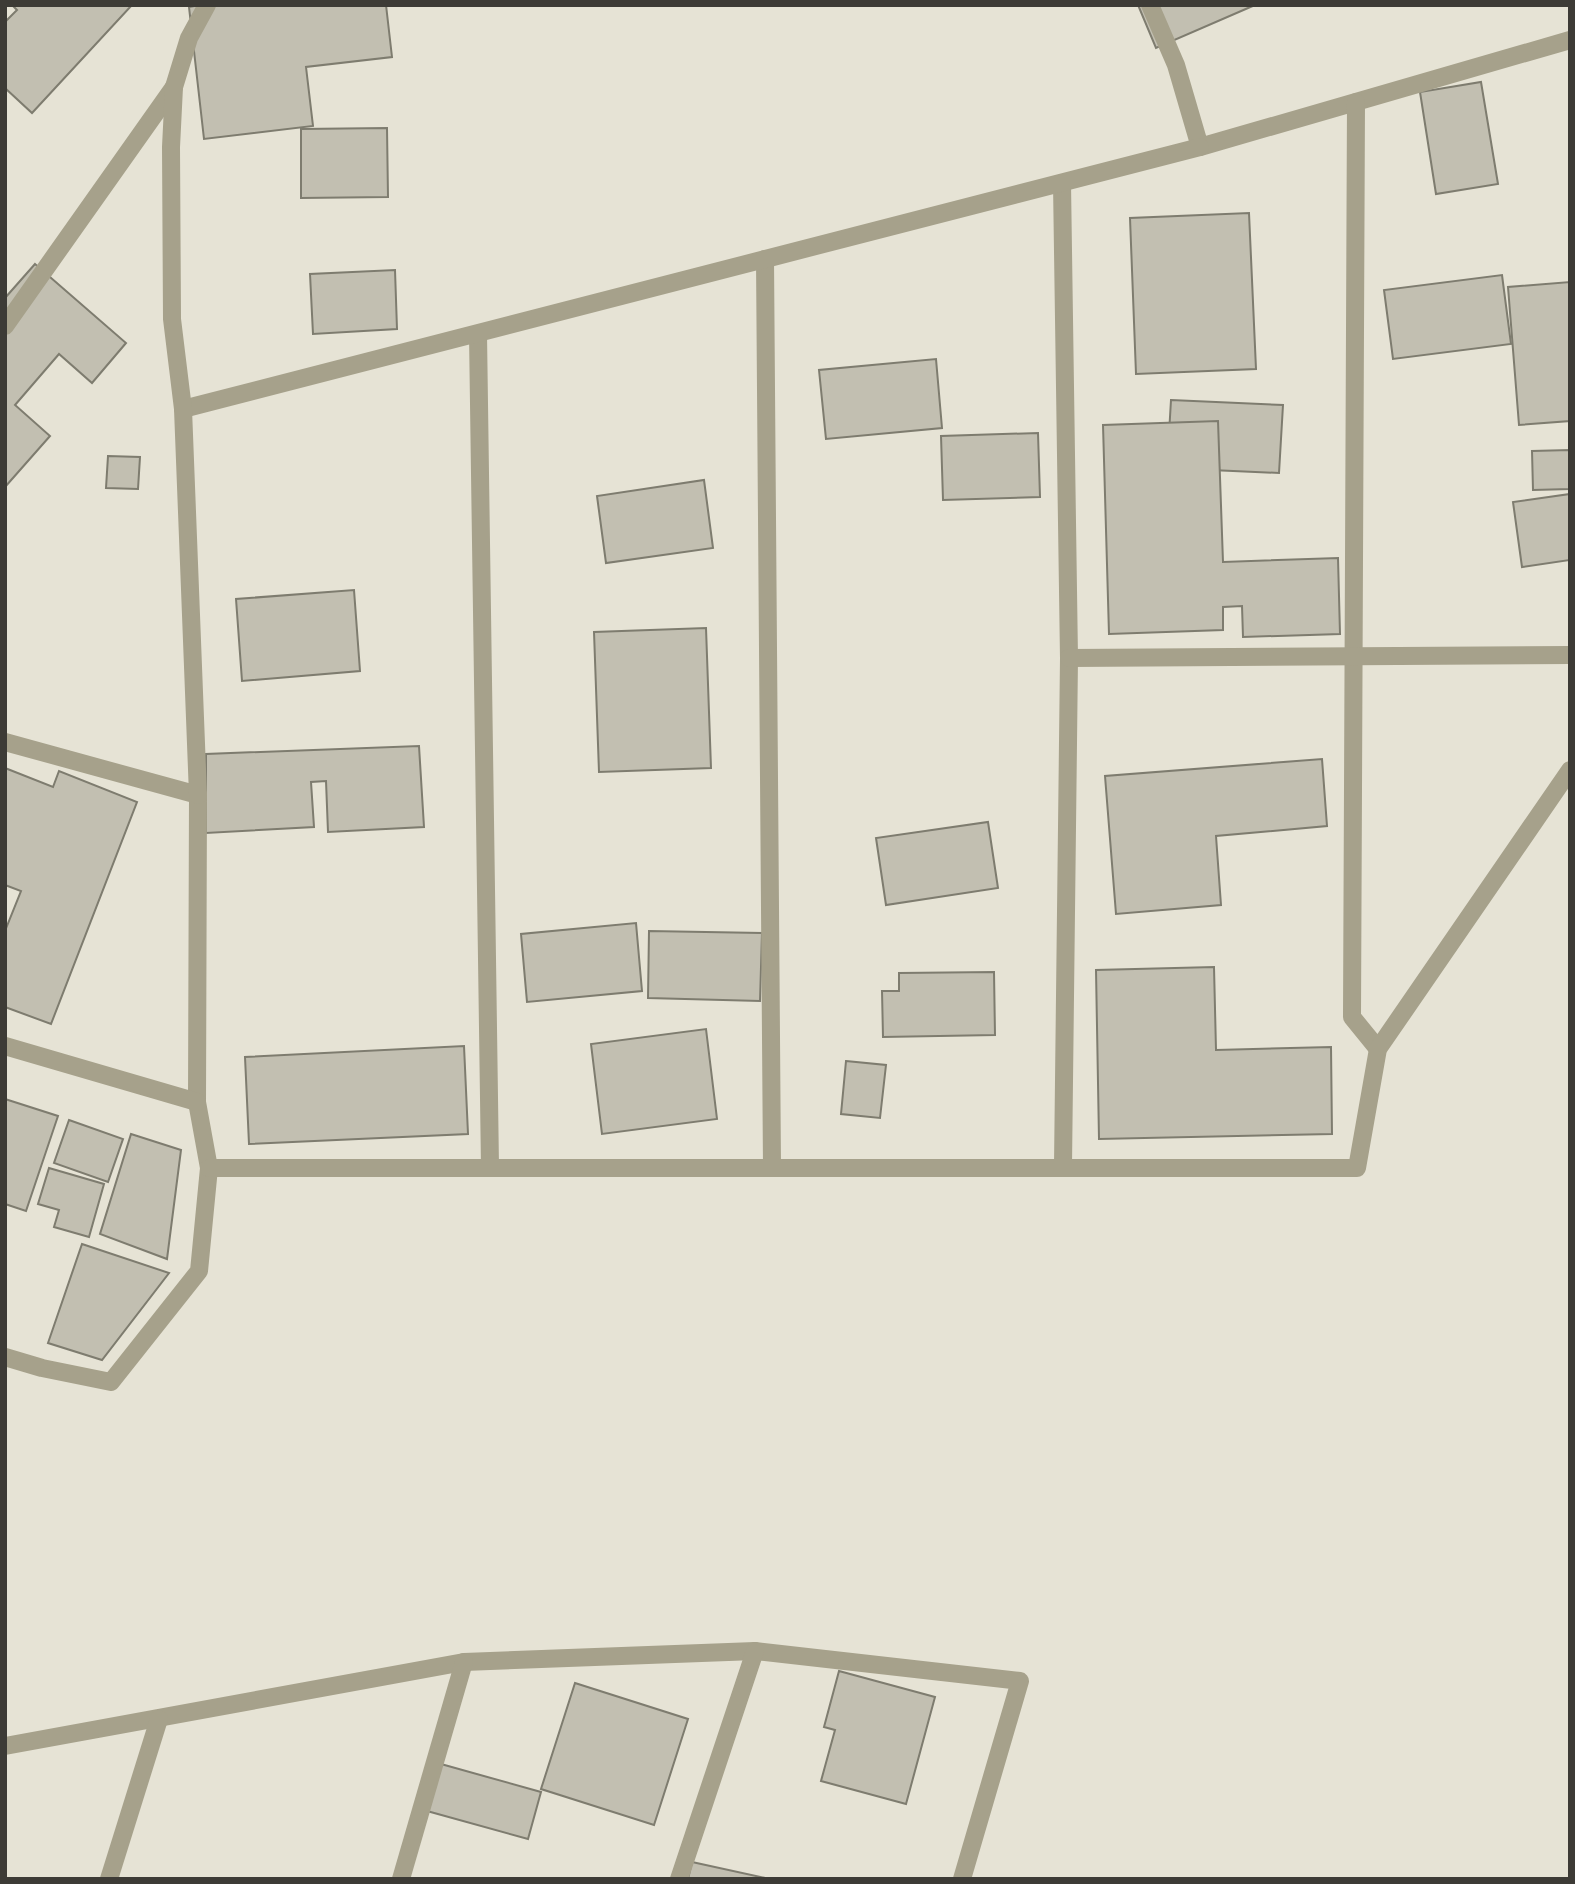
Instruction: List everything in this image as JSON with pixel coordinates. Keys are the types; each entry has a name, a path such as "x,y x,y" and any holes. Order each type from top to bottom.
{"street":[{"path":"5,1357 42,1368 111,1382 198,1270 209,1168 197,1102 198,794 183,410 172,319 172,147 174,87 189,38 206,5"},
{"path":"1150,5 1176,65 1200,147"},
{"path":"183,410 1200,147 1570,40"},
{"path":"5,326 174,87"},
{"path":"1356,102 1352,1017 1378,1049"},
{"path":"1062,183 1069,658 1062,1166"},
{"path":"765,259 772,1167"},
{"path":"478,334 490,1167"},
{"path":"1069,658 1570,655"},
{"path":"5,742 198,794"},
{"path":"209,1168 1357,1168 1378,1049 1570,770"},
{"path":"5,1046 197,1102"},
{"path":"679,1879 755,1651"},
{"path":"5,1746 464,1662 755,1651 1020,1681 961,1879"},
{"path":"401,1879 464,1662"},
{"path":"109,1879 159,1719"}],"building":[{"path":"12,5 132,5 32,113 5,88 5,22 17,10"},
{"path":"386,5 392,57 306,67 313,126 204,139 189,7"},
{"path":"1138,5 1255,5 1156,48"},
{"path":"1481,82 1498,184 1436,194 1420,92"},
{"path":"387,128 388,197 301,198 301,129"},
{"path":"1249,213 1256,369 1136,374 1130,218"},
{"path":"35,264 126,343 92,383 59,354 15,405 50,436 5,487 5,298"},
{"path":"395,270 397,329 313,334 310,274"},
{"path":"1502,275 1511,344 1393,359 1384,290"},
{"path":"1570,282 1570,421 1519,425 1508,287"},
{"path":"936,359 942,428 826,439 819,370"},
{"path":"1171,400 1283,405 1279,473 1167,468"},
{"path":"1218,421 1223,562 1338,558 1340,634 1243,637 1242,606 1223,607 1223,630 1109,634 1103,425"},
{"path":"1038,433 1040,497 943,500 941,436"},
{"path":"1570,450 1570,489 1533,490 1532,451"},
{"path":"108,456 140,457 138,489 106,488"},
{"path":"704,480 713,548 606,563 597,496"},
{"path":"1570,494 1570,560 1522,567 1513,502"},
{"path":"354,590 360,671 242,681 236,599"},
{"path":"706,628 711,768 599,772 594,632"},
{"path":"419,746 424,827 328,832 326,781 311,782 314,827 206,833 206,754"},
{"path":"1322,759 1327,826 1216,836 1221,905 1116,914 1105,776"},
{"path":"5,768 53,787 59,771 137,802 51,1024 5,1007 5,931 21,891 5,885"},
{"path":"988,822 998,888 886,905 876,838"},
{"path":"636,923 642,991 527,1002 521,934"},
{"path":"649,931 762,933 760,1001 648,998"},
{"path":"1214,967 1216,1050 1331,1047 1332,1134 1099,1139 1096,970"},
{"path":"994,972 995,1035 883,1037 882,991 899,991 899,973"},
{"path":"706,1029 717,1119 602,1134 591,1044"},
{"path":"464,1046 468,1134 249,1144 245,1057"},
{"path":"846,1061 886,1065 880,1118 841,1114"},
{"path":"5,1099 58,1116 26,1211 5,1204"},
{"path":"69,1120 123,1139 108,1182 54,1163"},
{"path":"131,1134 181,1150 167,1259 100,1234"},
{"path":"49,1168 104,1184 89,1237 54,1227 59,1210 38,1204"},
{"path":"82,1244 169,1273 102,1360 48,1343"},
{"path":"839,1671 935,1697 906,1804 821,1781 835,1730 824,1727"},
{"path":"575,1683 688,1719 654,1825 541,1789"},
{"path":"441,1764 541,1792 528,1839 427,1811"},
{"path":"692,1862 770,1879 688,1879"}]}
